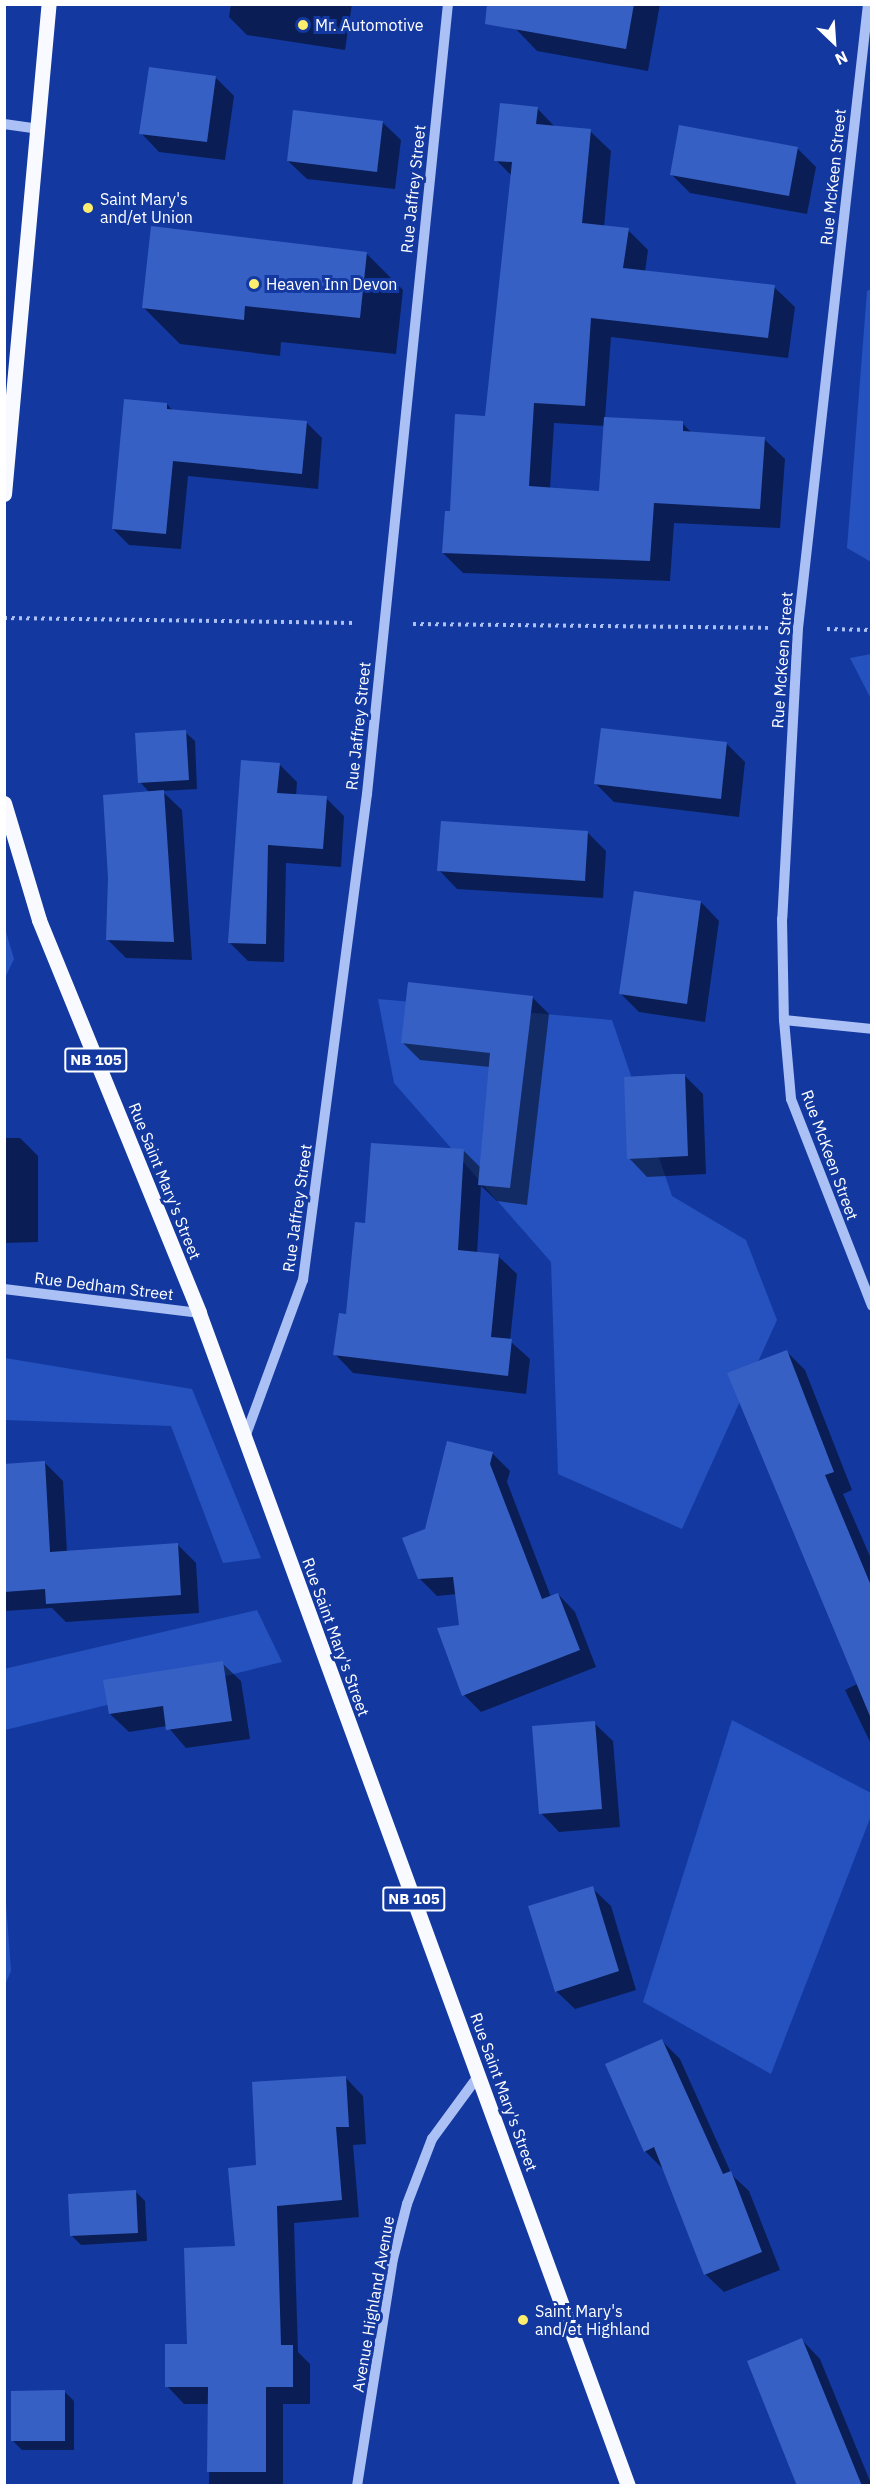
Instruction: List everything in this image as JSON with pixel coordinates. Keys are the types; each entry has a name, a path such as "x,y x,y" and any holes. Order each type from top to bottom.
{"main road":[{"path":"4,494 38,129 47,4"},
{"name":"Rue Saint Mary's Street","path":"4,803 39,920 199,1314 628,2486"}],"street":[{"name":"Rue Jaffrey Street","path":"244,1440 303,1280 367,794 448,4"},
{"name":"Rue McKeen Street","path":"868,4 798,628 782,919 784,1020 791,1099 872,1306"},
{"path":"4,124 38,129"},
{"path":"784,1020 872,1029"},
{"name":"Rue Dedham Street","path":"4,1289 199,1314"},
{"name":"Avenue Highland Avenue","path":"357,2486 393,2259 407,2205 432,2139 479,2075"}],"path":[{"path":"4,618 872,630"}],"shaded area":[{"path":"872,289 871,562 847,548 867,291"},
{"path":"872,654 871,699 850,658"},
{"path":"4,925 14,959 5,978 4,978"},
{"path":"378,999 612,1020 672,1196 746,1240 777,1320 682,1529 558,1474 551,1262 394,1083"},
{"path":"5,1358 192,1389 261,1558 223,1563 171,1426 5,1420"},
{"path":"257,1610 282,1662 5,1730 4,1669"},
{"path":"732,1720 871,1793 871,1816 771,2074 643,2002"},
{"path":"4,1876 11,1971 5,1985 4,1985"}],"building":[{"path":"487,4 634,4 626,49 485,24"},
{"path":"149,67 216,76 207,142 139,134"},
{"path":"500,103 538,107 536,124 591,129 582,223 629,228 623,268 775,285 768,338 591,318 585,406 534,403 529,486 599,491 604,417 683,421 683,431 765,437 760,509 654,503 650,561 442,553 445,511 450,511 455,414 485,416 512,162 494,161"},
{"path":"293,110 383,121 377,172 287,161"},
{"path":"679,125 798,147 789,196 670,175"},
{"name":"Heaven Inn Devon","path":"151,226 367,252 360,318 245,306 244,320 142,308"},
{"path":"124,399 167,403 167,409 307,421 302,474 173,461 166,534 112,529"},
{"path":"601,728 727,742 721,799 594,784"},
{"path":"186,730 189,780 138,783 135,733"},
{"path":"241,760 280,763 277,793 327,796 323,849 268,845 266,944 228,943"},
{"path":"164,790 174,942 106,940 108,878 103,795"},
{"path":"441,821 588,831 585,881 437,871"},
{"path":"634,891 701,901 687,1004 619,994"},
{"path":"408,982 533,996 510,1188 478,1185 490,1053 401,1043"},
{"path":"685,1074 688,1156 627,1159 624,1077"},
{"path":"371,1143 464,1149 458,1250 499,1254 491,1337 512,1339 508,1376 333,1355 339,1313 346,1314 355,1222 365,1223"},
{"path":"787,1350 834,1472 825,1475 872,1588 872,1721 727,1373"},
{"path":"447,1441 493,1452 490,1464 542,1599 558,1593 580,1650 462,1696 437,1628 459,1625 453,1577 418,1579 402,1538 425,1529"},
{"path":"45,1461 50,1552 178,1543 181,1595 46,1604 45,1589 4,1592 4,1464"},
{"path":"223,1661 232,1721 166,1730 163,1706 109,1714 103,1680"},
{"path":"595,1721 602,1809 539,1814 532,1726"},
{"path":"593,1886 619,1971 555,1992 528,1906"},
{"path":"662,2039 723,2174 731,2171 762,2252 704,2275 654,2147 644,2152 605,2064"},
{"path":"346,2076 349,2127 336,2127 342,2200 277,2206 281,2345 293,2345 293,2387 266,2387 266,2472 207,2472 208,2387 165,2387 165,2344 187,2344 184,2248 235,2246 228,2168 256,2165 252,2082"},
{"path":"136,2190 138,2233 70,2236 68,2194"},
{"path":"802,2338 862,2486 797,2486 747,2361"},
{"path":"65,2390 65,2441 11,2441 11,2391"}],"place":[{"name":"Mr. Automotive","path":"303,25"},
{"name":"Saint Mary's and/et Union","path":"88,208"},
{"name":"Heaven Inn Devon","path":"254,284"},
{"name":"Saint Mary's and/et Highland","path":"523,2320"}]}
